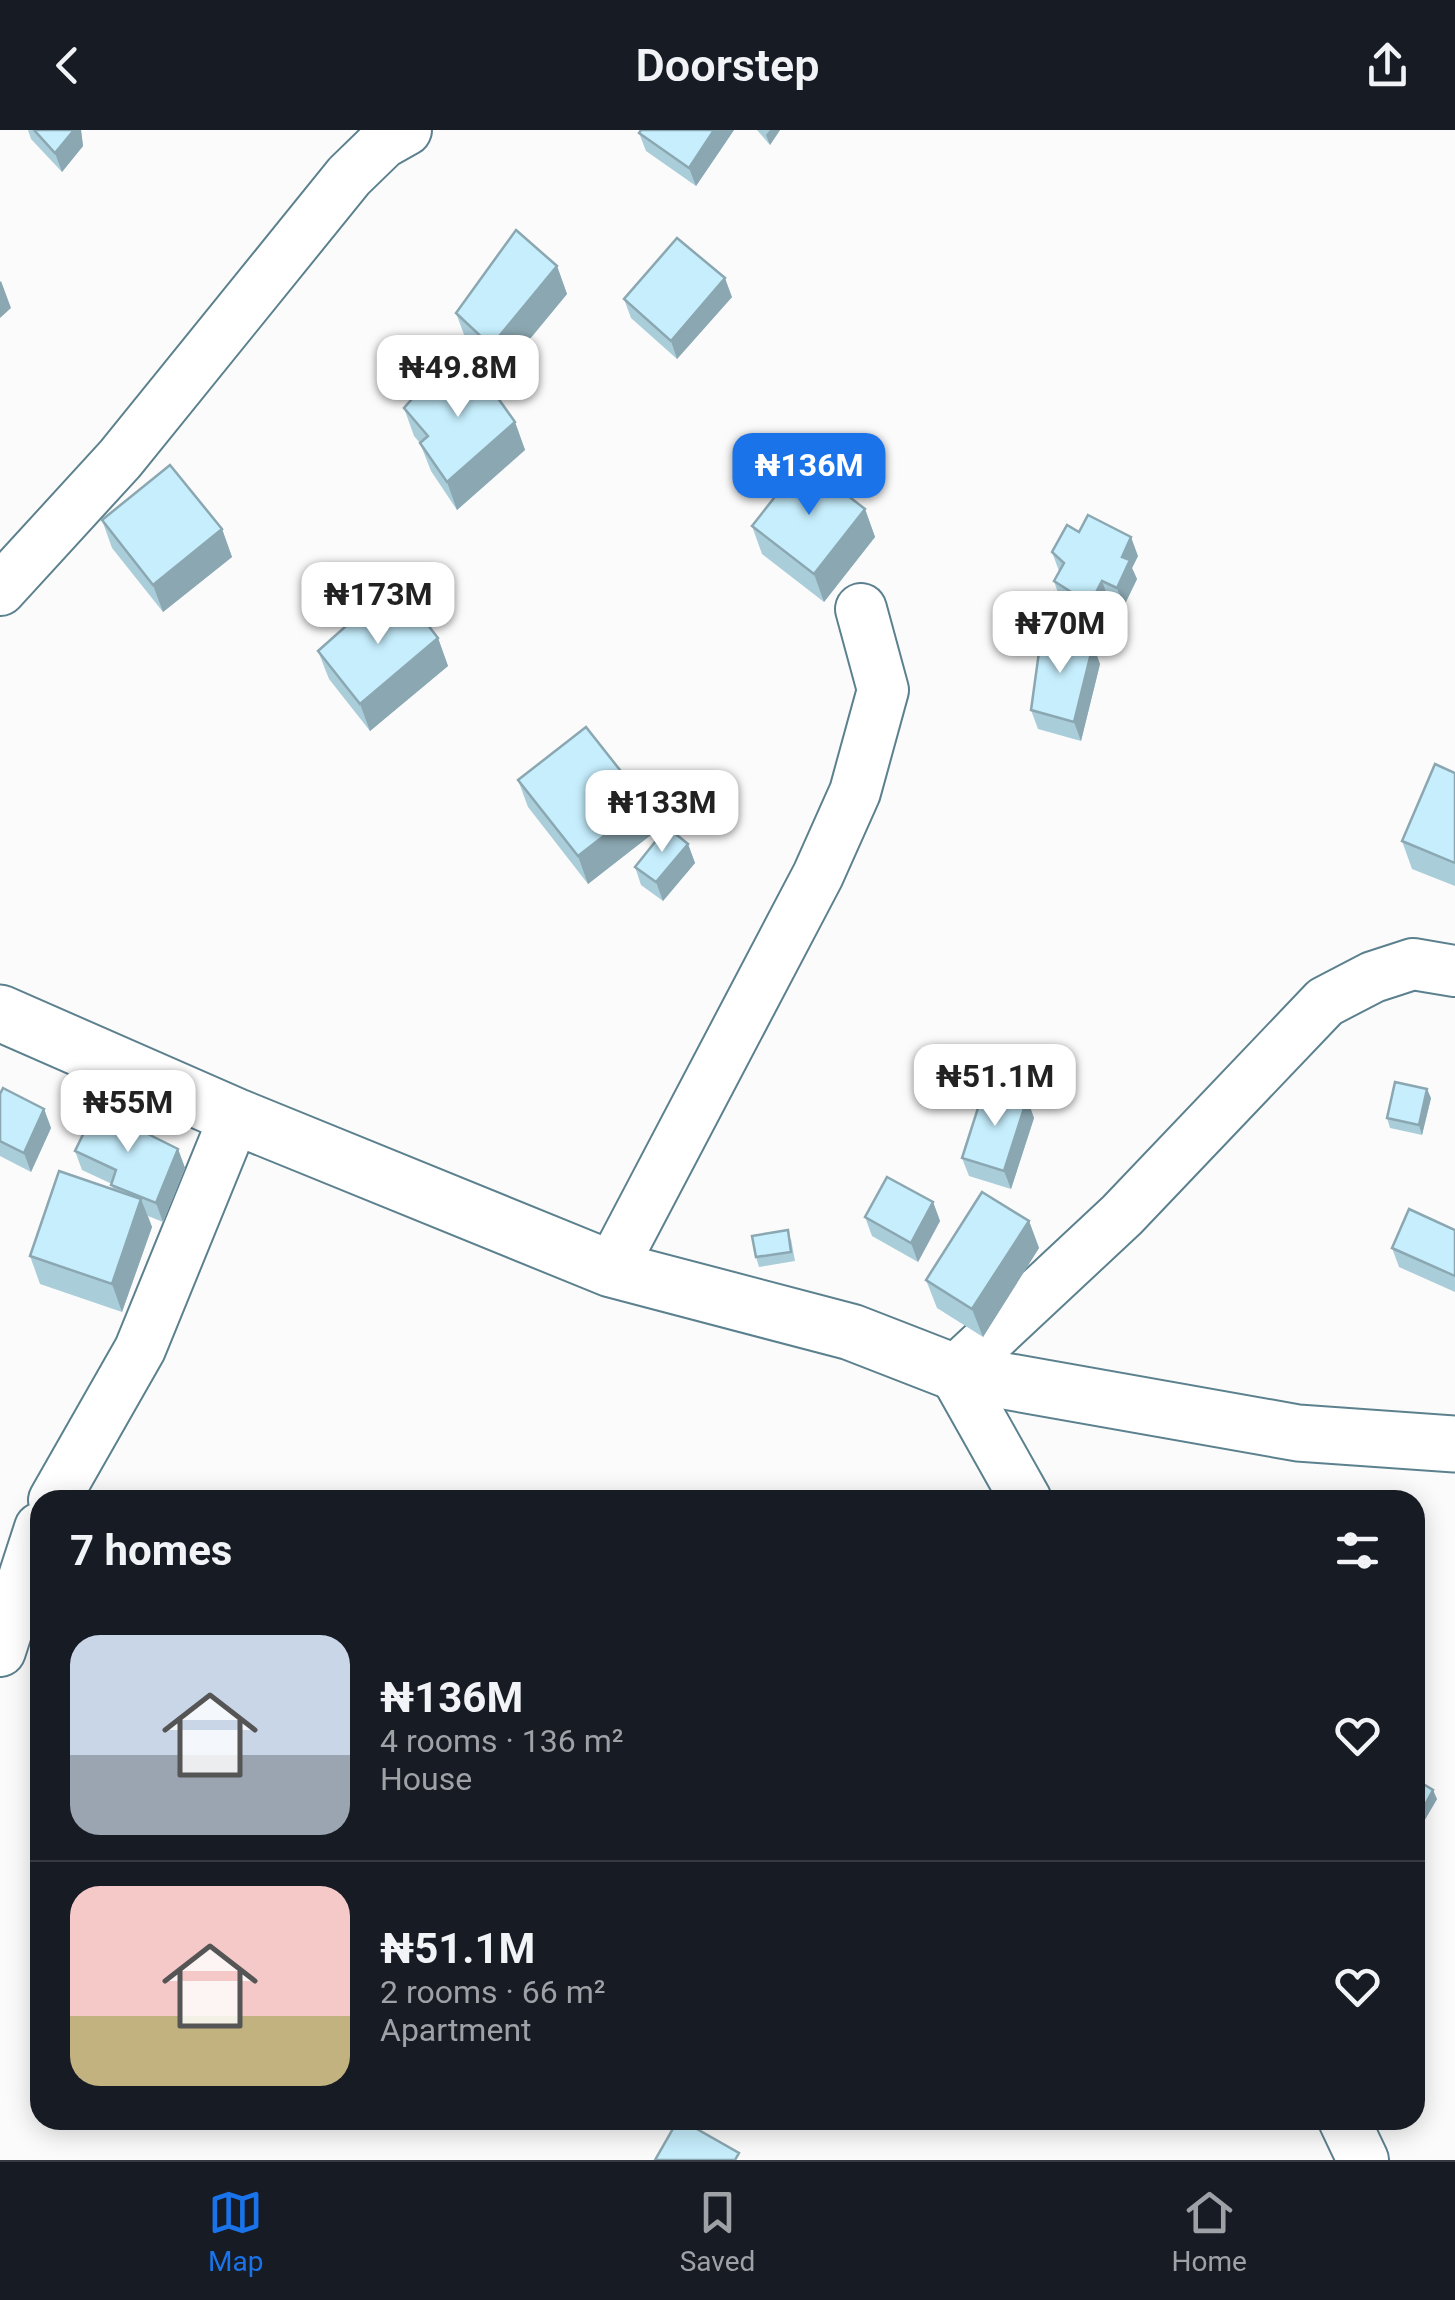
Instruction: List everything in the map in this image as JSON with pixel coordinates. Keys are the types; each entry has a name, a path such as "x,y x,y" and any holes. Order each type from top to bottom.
{"main road":[{"path":"0,1013 235,1116 612,1269 852,1332 954,1372 1298,1433 1455,1444"}],"street":[{"path":"0,590 120,459 349,176 383,143 406,130"},
{"path":"612,1269 800,910 855,792 884,690 861,609"},
{"path":"1020,1490 954,1372 1122,1214 1325,1002 1373,976 1413,964 1455,971"},
{"path":"60,1490 140,1348 235,1116"},
{"path":"0,1651 30,1559"},
{"path":"1348,2130 1362,2160"}],"building":[{"path":"34,130 74,130 55,153"},
{"path":"714,130 689,168 639,133"},
{"path":"516,230 557,266 491,346 456,313"},
{"path":"677,238 725,278 671,341 624,299"},
{"path":"441,366 459,387 478,370 515,422 447,482 420,443 428,436 404,408"},
{"path":"803,461 865,509 814,574 752,526"},
{"path":"170,465 222,529 153,585 102,520"},
{"path":"1088,515 1131,537 1122,557 1130,560 1117,588 1102,581 1090,604 1054,581 1064,563 1052,552 1067,525 1079,532"},
{"path":"402,592 438,638 360,704 318,651 364,610 371,618"},
{"path":"1042,630 1093,645 1074,722 1031,710"},
{"path":"586,727 646,803 578,856 518,780"},
{"path":"1435,764 1455,773 1455,863 1402,841"},
{"path":"667,827 688,844 656,882 635,867"},
{"path":"1395,1082 1427,1089 1419,1125 1387,1118"},
{"path":"985,1086 1027,1099 1004,1171 962,1158"},
{"path":"3,1088 44,1109 24,1153 0,1141"},
{"path":"96,1108 178,1149 156,1203 111,1185 116,1170 75,1151"},
{"path":"59,1171 141,1199 112,1284 30,1256"},
{"path":"887,1177 933,1202 911,1243 865,1217"},
{"path":"982,1192 1029,1221 972,1309 926,1280"},
{"path":"1409,1209 1455,1230 1455,1276 1392,1248"},
{"path":"788,1230 791,1252 756,1257 752,1236"},
{"path":"1425,1785 1433,1790 1425,1805"},
{"path":"672,2130 699,2130 739,2153 735,2160 655,2160"}]}
